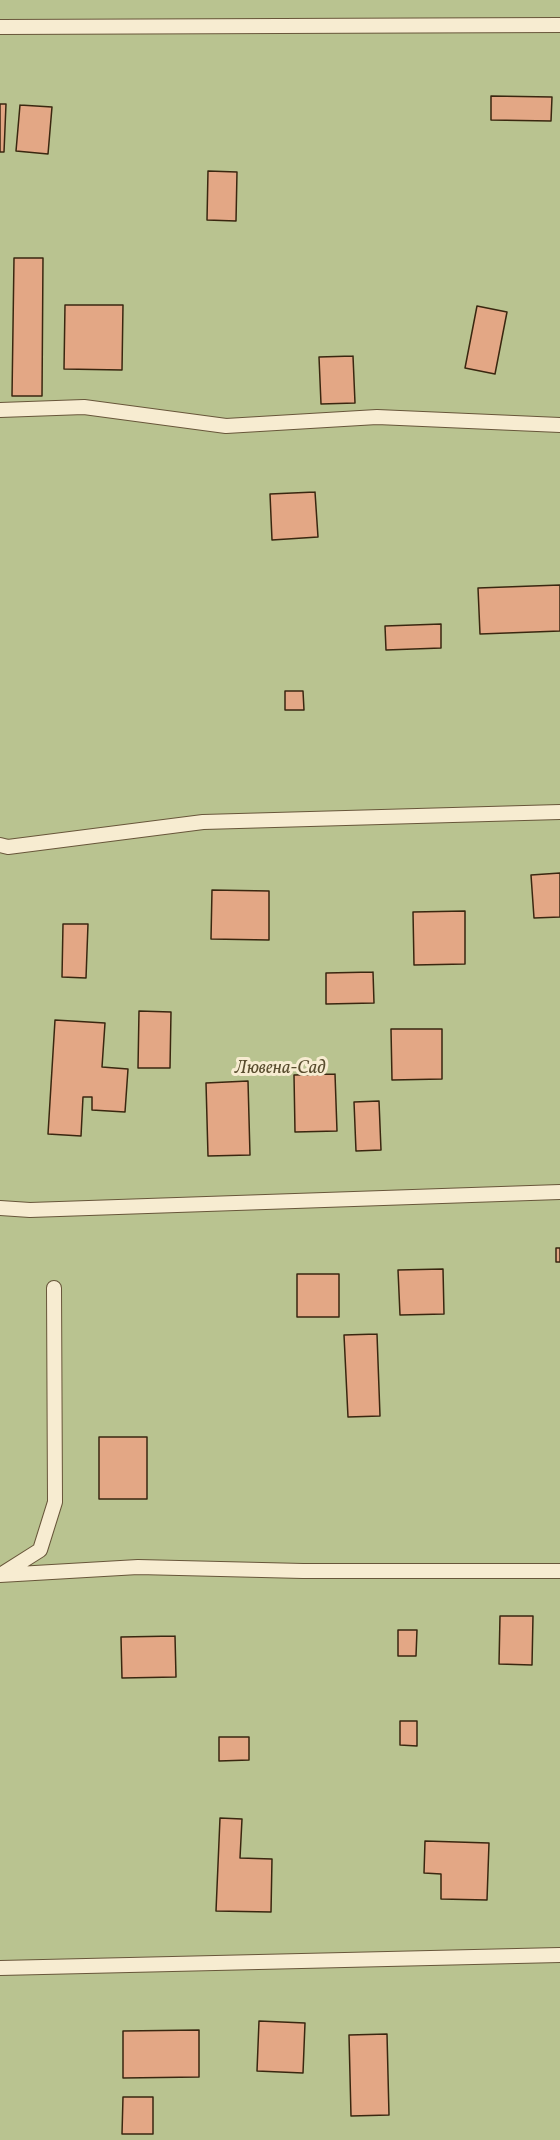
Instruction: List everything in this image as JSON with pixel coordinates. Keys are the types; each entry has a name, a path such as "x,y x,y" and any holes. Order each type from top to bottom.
{"lane":[{"path":"0,27 560,24"},
{"path":"0,410 84,407 226,426 377,417 560,425"},
{"path":"0,845 8,847 203,822 560,812"},
{"path":"0,1208 30,1210 560,1191"},
{"path":"0,1575 40,1550 55,1502 54,1288"},
{"path":"0,1575 138,1567 303,1571 560,1571"},
{"path":"0,1968 560,1955"}],"green space":[{"name":"Лювена-Сад","path":"0,0 560,0 560,2140 0,2140"}],"building":[{"path":"491,96 552,97 551,121 491,120"},
{"path":"0,104 6,104 4,152 0,152"},
{"path":"20,105 52,107 48,154 16,151"},
{"path":"208,171 237,172 236,221 207,220"},
{"path":"14,258 43,258 42,396 12,396"},
{"path":"65,305 123,305 122,370 64,369"},
{"path":"477,306 507,312 495,374 465,368"},
{"path":"353,356 355,403 321,404 319,357"},
{"path":"315,492 318,537 272,540 270,494"},
{"path":"560,585 560,631 480,634 478,588"},
{"path":"441,624 441,648 386,650 385,626"},
{"path":"285,691 303,691 304,710 285,710"},
{"path":"560,873 560,917 534,918 531,875"},
{"path":"212,890 269,891 269,940 211,939"},
{"path":"465,911 465,964 414,965 413,912"},
{"path":"63,924 88,924 86,978 62,977"},
{"path":"373,972 374,1003 326,1004 326,973"},
{"path":"139,1011 171,1012 170,1068 138,1068"},
{"path":"55,1020 105,1023 102,1067 128,1069 125,1112 92,1110 92,1097 83,1097 81,1136 48,1134"},
{"path":"391,1029 442,1029 442,1079 392,1080"},
{"path":"335,1074 337,1131 295,1132 294,1075"},
{"path":"248,1081 250,1155 208,1156 206,1083"},
{"path":"379,1101 381,1150 356,1151 354,1102"},
{"path":"556,1248 560,1248 560,1262 556,1262"},
{"path":"443,1269 444,1314 400,1315 398,1270"},
{"path":"297,1274 339,1274 339,1317 297,1317"},
{"path":"377,1334 380,1416 348,1417 344,1335"},
{"path":"99,1437 147,1437 147,1499 99,1499"},
{"path":"500,1616 533,1616 532,1665 499,1664"},
{"path":"398,1630 417,1630 416,1656 398,1656"},
{"path":"175,1636 176,1677 122,1678 121,1637"},
{"path":"400,1721 417,1721 417,1746 400,1745"},
{"path":"219,1737 249,1737 249,1760 219,1761"},
{"path":"220,1818 242,1819 240,1858 272,1859 271,1912 216,1911"},
{"path":"425,1841 489,1843 487,1900 441,1899 441,1874 424,1873"},
{"path":"259,2021 305,2023 303,2073 257,2071"},
{"path":"199,2030 199,2077 123,2078 123,2031"},
{"path":"387,2034 389,2115 351,2116 349,2035"},
{"path":"123,2097 153,2097 153,2134 122,2134"}]}
